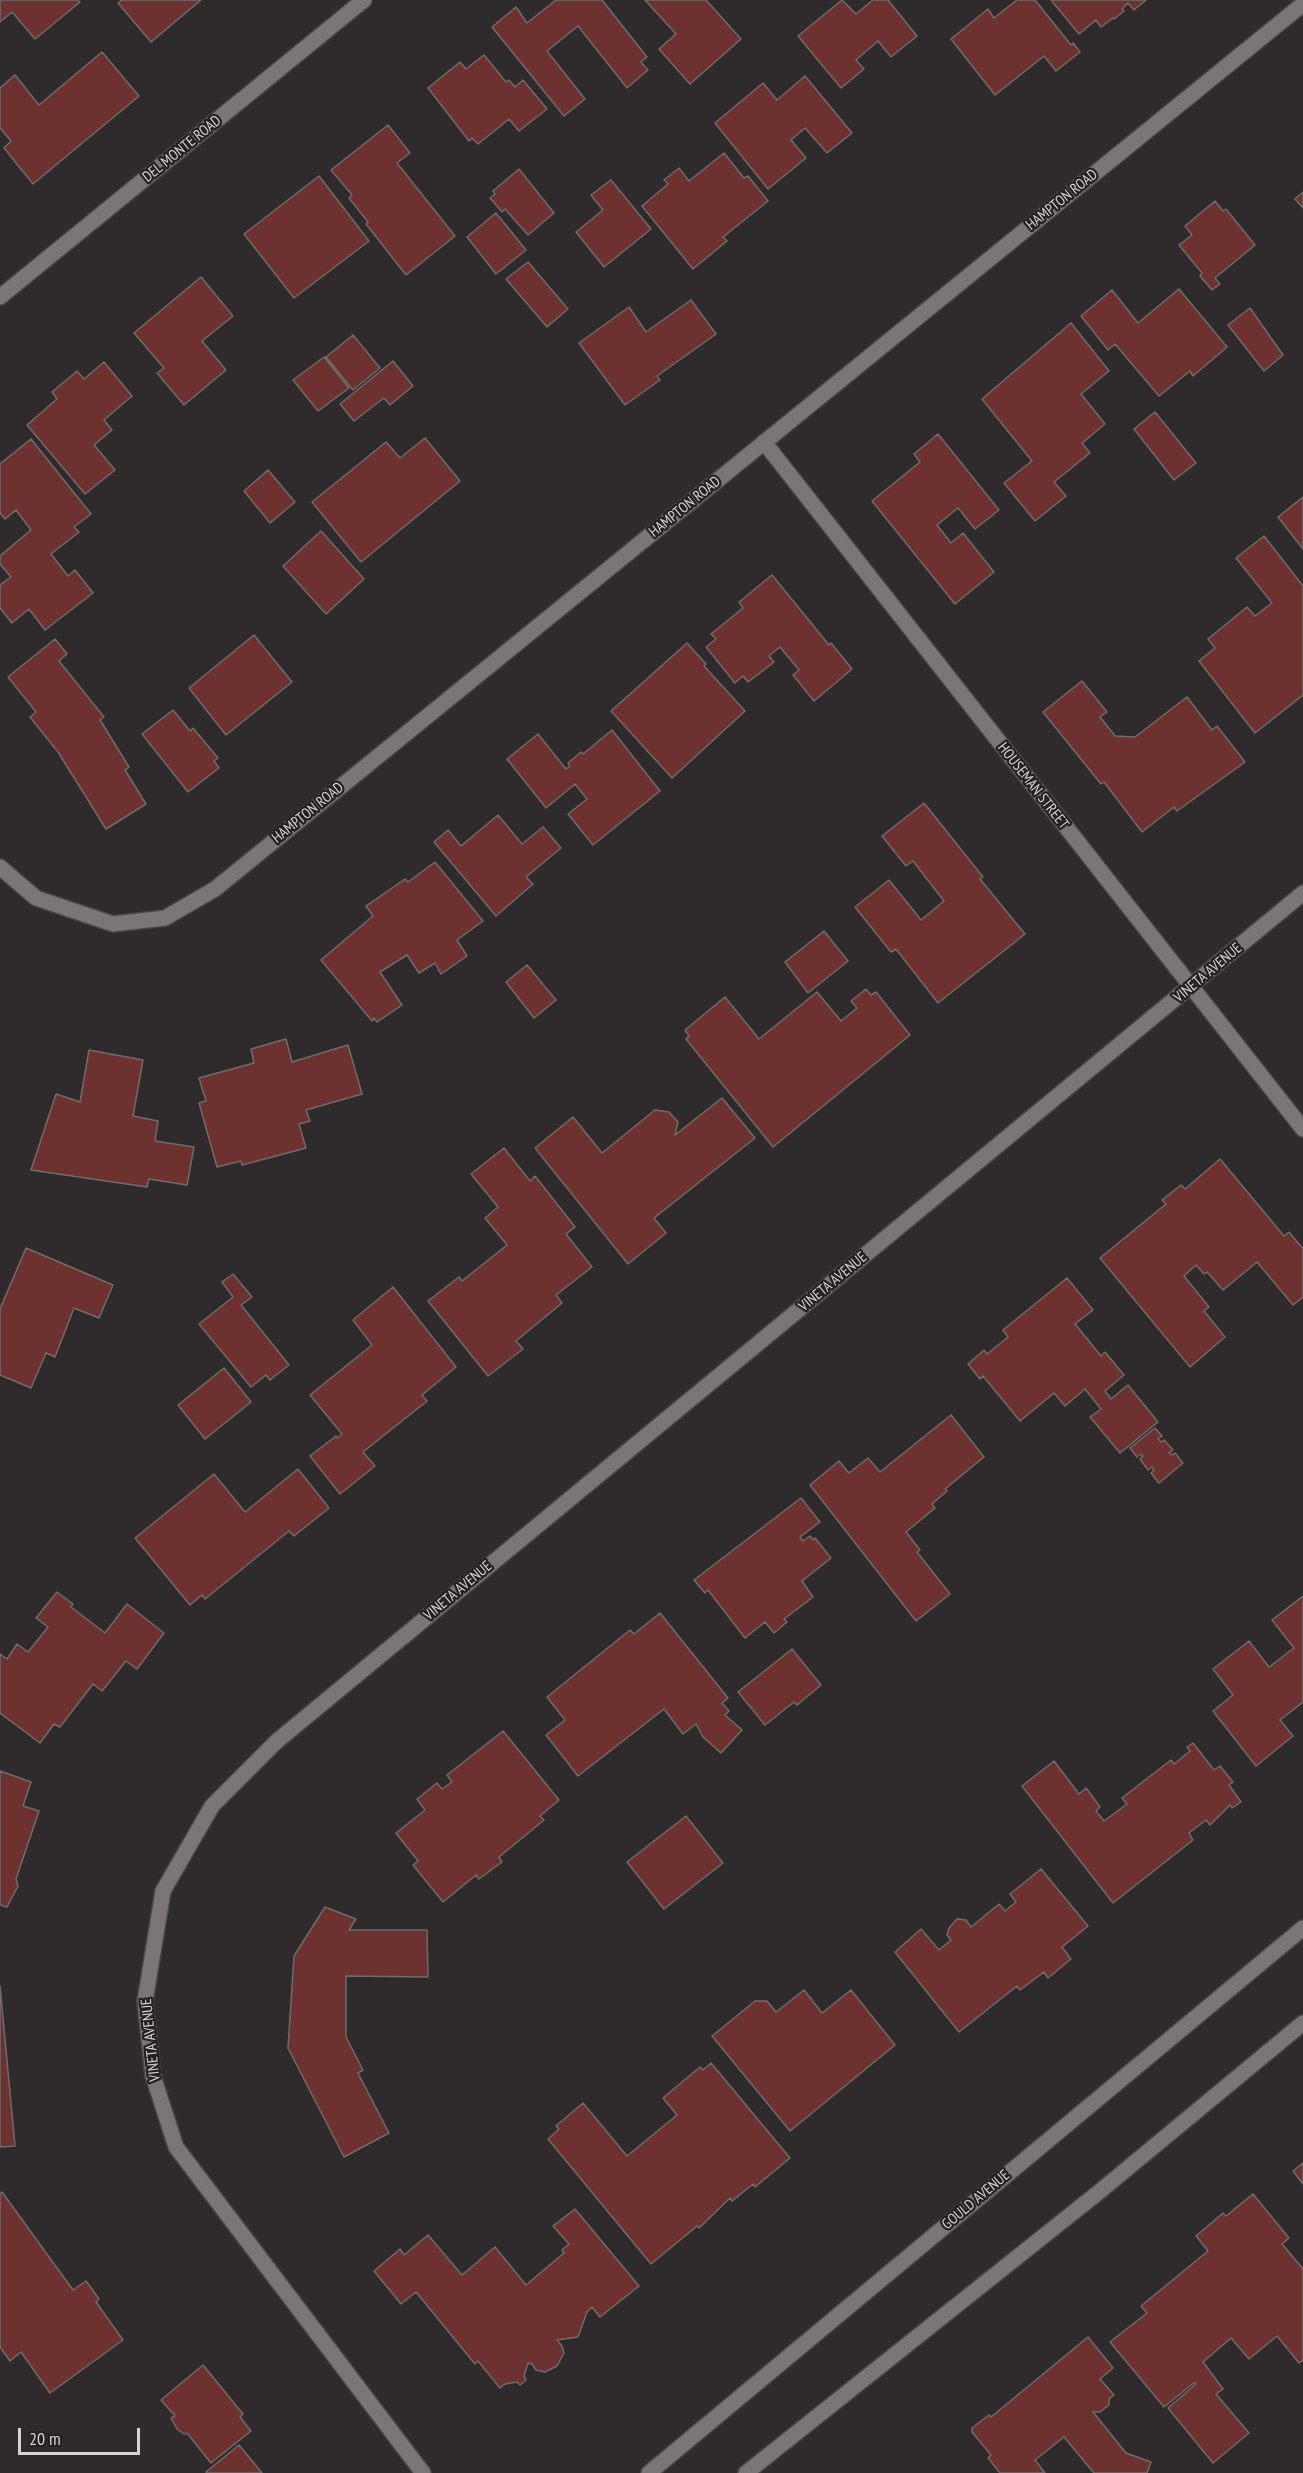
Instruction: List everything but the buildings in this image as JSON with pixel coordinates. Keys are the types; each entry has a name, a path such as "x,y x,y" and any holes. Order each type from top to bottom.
{"street":[{"name":"DEL MONTE ROAD","path":"0,297 364,0"},
{"name":"HAMPTON ROAD","path":"0,867 36,898 113,924 165,918 215,889 1303,4"},
{"name":"HOUSEMAN STREET","path":"764,442 1303,1129"},
{"name":"VINETA AVENUE","path":"423,2473 176,2147 153,2076 145,2001 162,1891 212,1806 277,1741 1303,893"},
{"name":"GOULD AVENUE","path":"649,2473 1303,1928"},
{"path":"746,2473 1099,2192 1303,2023"}]}
